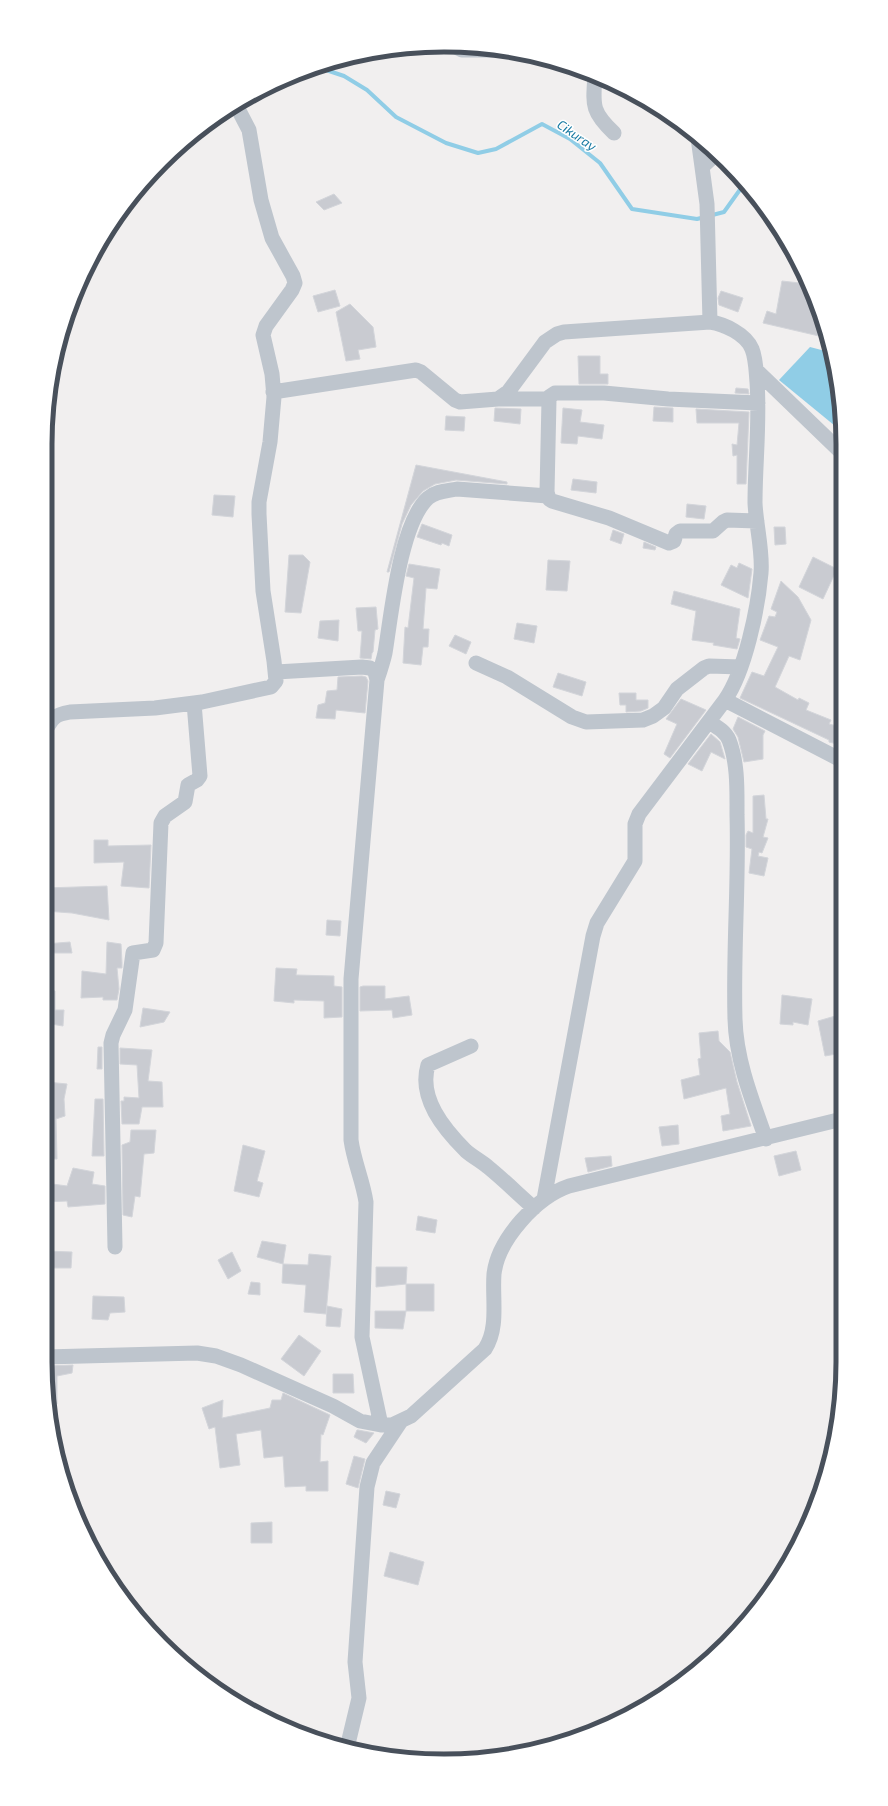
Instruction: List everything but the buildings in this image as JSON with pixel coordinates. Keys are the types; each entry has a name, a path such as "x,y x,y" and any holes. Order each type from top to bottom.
{"street":[{"path":"594,82 593,102 595,110 602,121 614,133"},
{"path":"52,719 54,716 70,712 155,708 194,702 271,687 276,681 276,672 262,591 258,502 270,442 274,392 272,374 263,335 266,326 292,290 295,283 293,276 272,238 261,200 249,130 239,110"},
{"path":"699,147 707,204 710,322"},
{"path":"702,167 712,158"},
{"path":"498,399 508,392 545,342 557,334 710,322 721,324 748,342 755,358 758,403 755,503 762,571 756,611 736,683 726,700 639,814 635,824 635,861 595,929 539,1203"},
{"path":"274,392 416,370 421,372 455,400 460,402 498,399 549,399"},
{"path":"756,370 836,448"},
{"path":"757,521 725,521 713,532 680,531 676,534 672,542 666,542 609,518 552,501 548,496 549,399 552,394 600,393 668,399 758,403"},
{"path":"381,1425 362,1337 366,1202 363,1185 354,1160 351,1140 351,979 377,680 385,655 388,623 396,582 408,536 418,512 427,499 442,491 457,490 548,496"},
{"path":"476,663 506,677 572,717 586,722 643,720 653,716 664,708 677,689 704,668 709,666 741,667"},
{"path":"276,672 362,667 370,668 375,672 377,680"},
{"path":"726,700 836,757"},
{"path":"115,1247 111,1043 113,1035 125,1010 132,955 134,952 153,950 156,942 161,823 165,816 185,802 188,785 197,780 200,776 194,702"},
{"path":"709,722 725,733 733,756 737,785 738,842 735,1020 741,1063 751,1098 766,1139"},
{"path":"471,1046 428,1066 426,1082 428,1098 440,1121 467,1151 539,1203"},
{"path":"52,1357 197,1353 216,1356 241,1365 326,1403 360,1421 381,1425 392,1425 411,1416 485,1349 491,1340 493,1330 494,1273 498,1258 511,1234 539,1203 556,1190 836,1122"},
{"path":"348,1742 359,1698 355,1662 366,1487 373,1463 401,1421"}],"water":[{"path":"810,347 825,351 833,393 835,426 779,380"}],"waterway":[{"name":"Cikuray","path":"327,70 344,76 367,90 396,117 446,143 478,153 496,149 542,124 570,139 600,163 632,209 697,219 724,212 741,188"}]}
